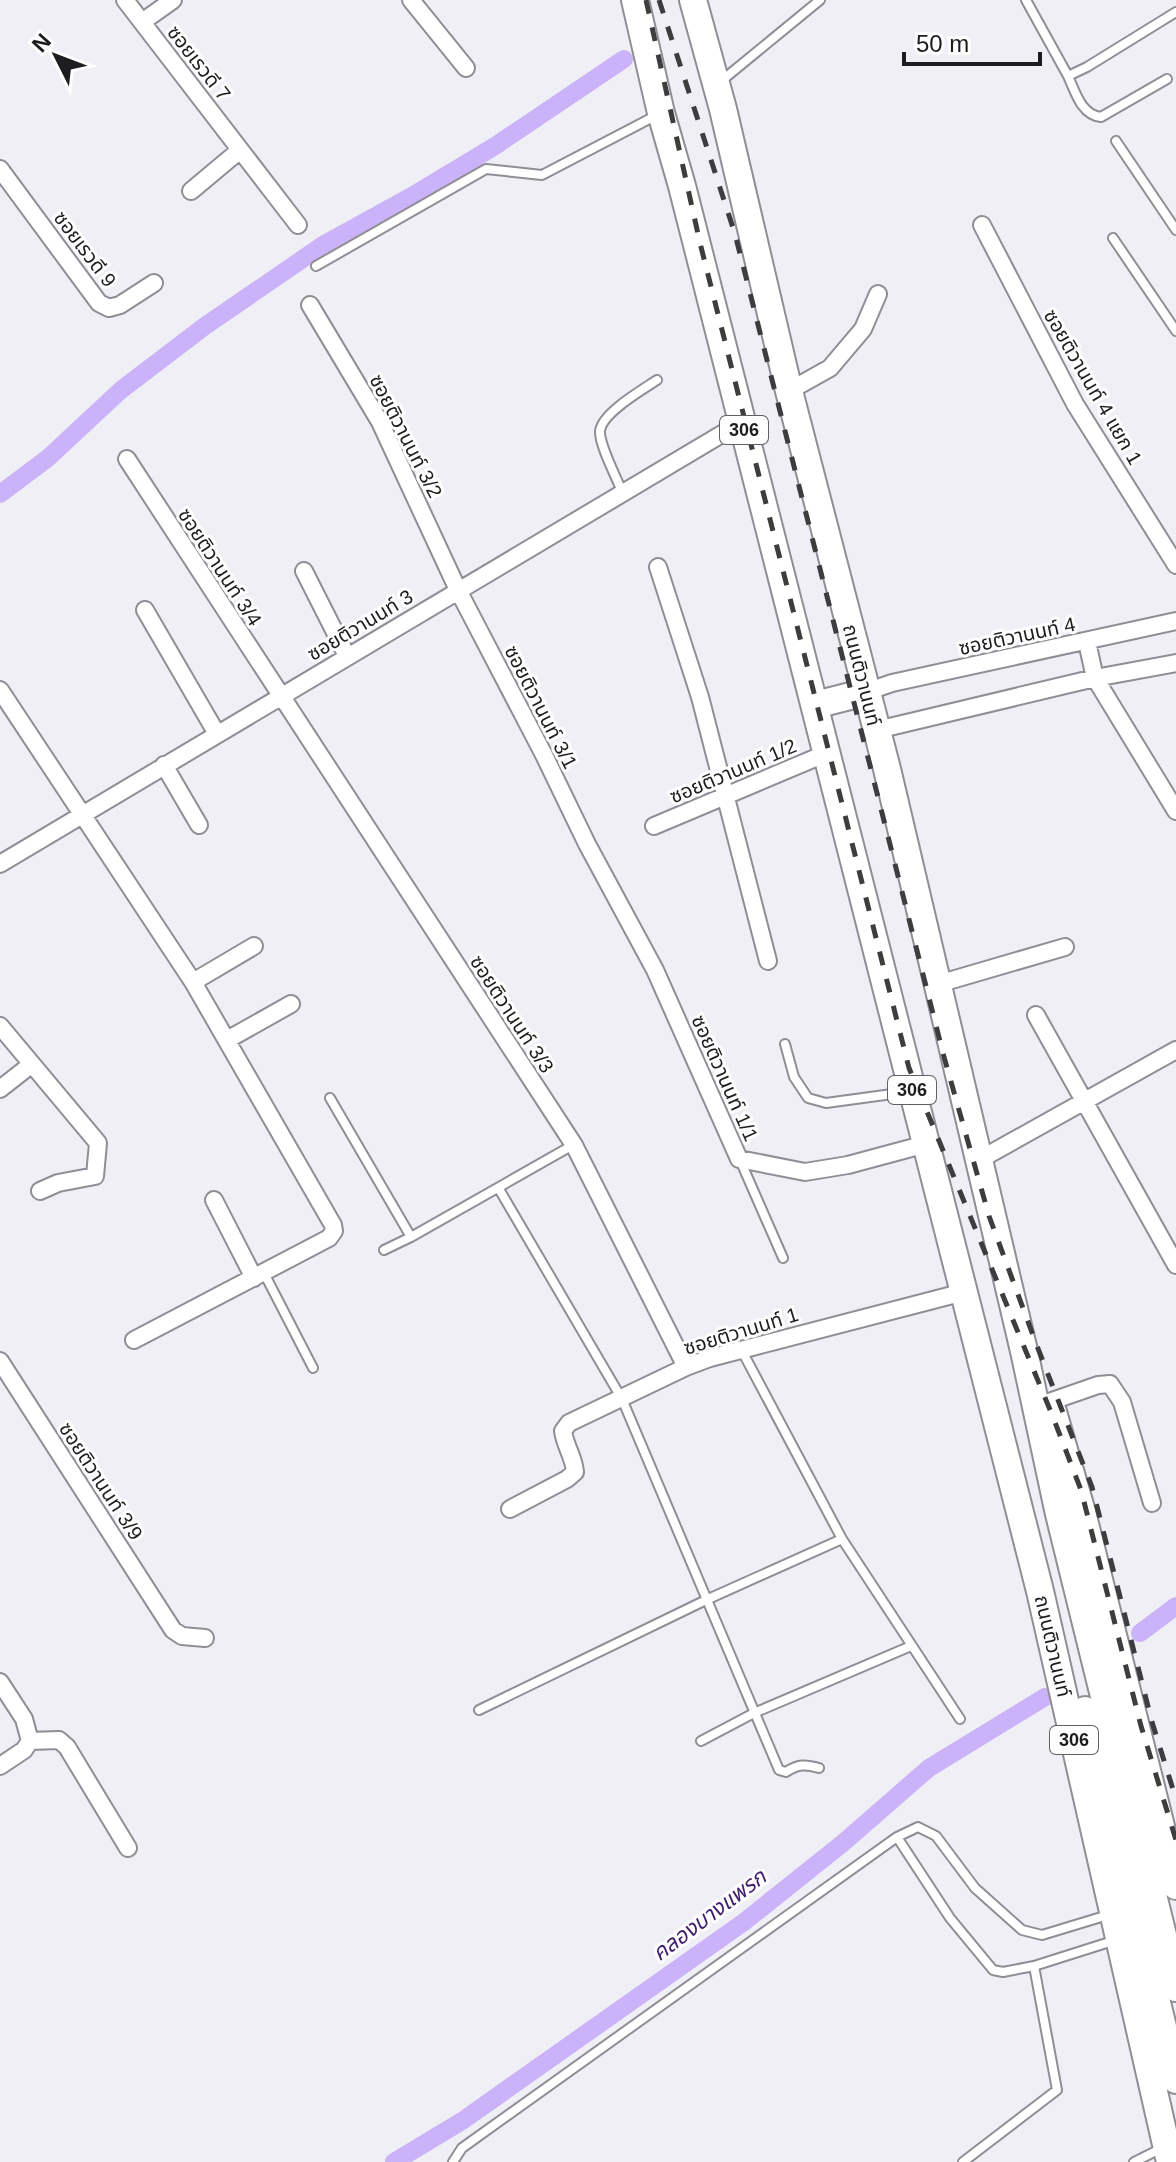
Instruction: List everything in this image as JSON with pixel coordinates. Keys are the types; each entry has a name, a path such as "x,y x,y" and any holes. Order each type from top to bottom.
{"main road":[{"name":"ถนนติวานนท์","path":"635,0 661,113 1040,1591 1168,2154"},
{"name":"ถนนติวานนท์","path":"693,0 789,391 877,730 1024,1351 1138,1883 1176,2080"},
{"path":"815,705 866,692"},
{"name":"ถนนติวานนท์","path":"972,1319 1033,1493 1138,1883 1176,1988"},
{"name":"ถนนติวานนท์","path":"1024,1351 1049,1402 1082,1512 1176,1886"}],"street":[{"name":"ซอยเรวดี 7","path":"125,0 298,225"},
{"path":"142,22 173,0"},
{"path":"411,0 466,68"},
{"path":"191,191 240,150"},
{"name":"ซอยเรวดี 9","path":"0,169 99,303 109,308 120,305 154,283"},
{"name":"ซอยติวานนท์ 4 แยก 1","path":"982,225 1075,404 1176,565"},
{"path":"789,391 830,368 863,329 878,294"},
{"name":"ซอยติวานนท์ 3/2","path":"310,305 380,422 458,590"},
{"name":"ซอยติวานนท์ 3","path":"0,864 742,422"},
{"name":"ซอยติวานนท์ 3/4","path":"127,459 280,696"},
{"path":"658,567 700,697 768,961"},
{"path":"304,571 347,656"},
{"name":"ซอยติวานนท์ 3/1","path":"458,590 587,844"},
{"path":"145,610 217,734"},
{"name":"ซอยติวานนท์ 4","path":"866,692 892,683 1176,621"},
{"path":"1087,642 1095,678 1176,811"},
{"path":"877,730 1095,678 1176,663"},
{"path":"0,690 193,982 333,1225 334,1231 329,1238 134,1340"},
{"name":"ซอยติวานนท์ 3/3","path":"280,696 574,1145 686,1367"},
{"name":"ซอยติวานนท์ 1/2","path":"654,826 827,753"},
{"path":"164,765 199,825"},
{"name":"ซอยติวานนท์ 1/1","path":"587,844 655,970 739,1159 805,1172 848,1165 926,1144"},
{"path":"193,982 254,946"},
{"path":"938,984 1065,947"},
{"path":"227,1040 291,1004"},
{"path":"1036,1015 1176,1265"},
{"path":"0,1026 98,1143 95,1176 58,1183 40,1191"},
{"path":"979,1160 1176,1050"},
{"path":"0,1089 32,1064"},
{"path":"214,1200 259,1275"},
{"name":"ซอยติวานนท์ 1","path":"510,1509 575,1472 574,1459 564,1441 563,1431 569,1423 686,1367 807,1331 964,1292"},
{"name":"ซอยติวานนท์ 3/9","path":"0,1361 169,1624 182,1636 205,1638"},
{"path":"1049,1402 1098,1385 1110,1384 1122,1402 1152,1503"},
{"path":"0,1682 24,1719 30,1741 24,1750 0,1766"},
{"path":"30,1741 59,1740 67,1747 128,1848"}],"lane":[{"path":"716,85 820,0"},
{"path":"1026,0 1083,107 1092,116 1101,117 1167,79"},
{"path":"1068,76 1176,12"},
{"path":"316,266 486,169 542,175 661,113"},
{"path":"1116,141 1176,230"},
{"path":"1113,238 1176,331"},
{"path":"623,493 600,428 609,414 657,380"},
{"path":"785,1044 794,1077 808,1098 826,1103 912,1091"},
{"path":"330,1098 411,1237"},
{"path":"384,1250 574,1145"},
{"path":"739,1159 783,1258"},
{"path":"499,1189 622,1399 779,1770 786,1772 795,1765 806,1764 819,1768"},
{"path":"259,1275 313,1368"},
{"path":"742,1351 842,1539 960,1719"},
{"path":"479,1710 706,1600 842,1539"},
{"path":"701,1741 754,1713 911,1646"},
{"path":"453,2162 462,2148 897,1837 918,1827 936,1836 975,1888 1022,1930 1042,1935 1115,1926"},
{"path":"897,1837 950,1918 993,1970 1003,1972 1034,1966 1115,1926"},
{"path":"963,2162 1057,2090 1034,1966"},
{"path":"1134,2162 1168,2154"}],"waterway":[{"path":"0,494 48,458 121,390 205,326 323,245 495,146 624,59"},
{"name":"คลองบางแพรก","path":"1140,1633 1176,1606"},
{"name":"คลองบางแพรก","path":"394,2162 462,2121 744,1922 843,1843 929,1768 1045,1697"}],"railway":[{"path":"646,0 700,243 909,1068 1081,1490 1141,1726 1176,1840"},
{"path":"659,0 735,234 944,1057 989,1216 1092,1487 1152,1722 1176,1799"}]}
